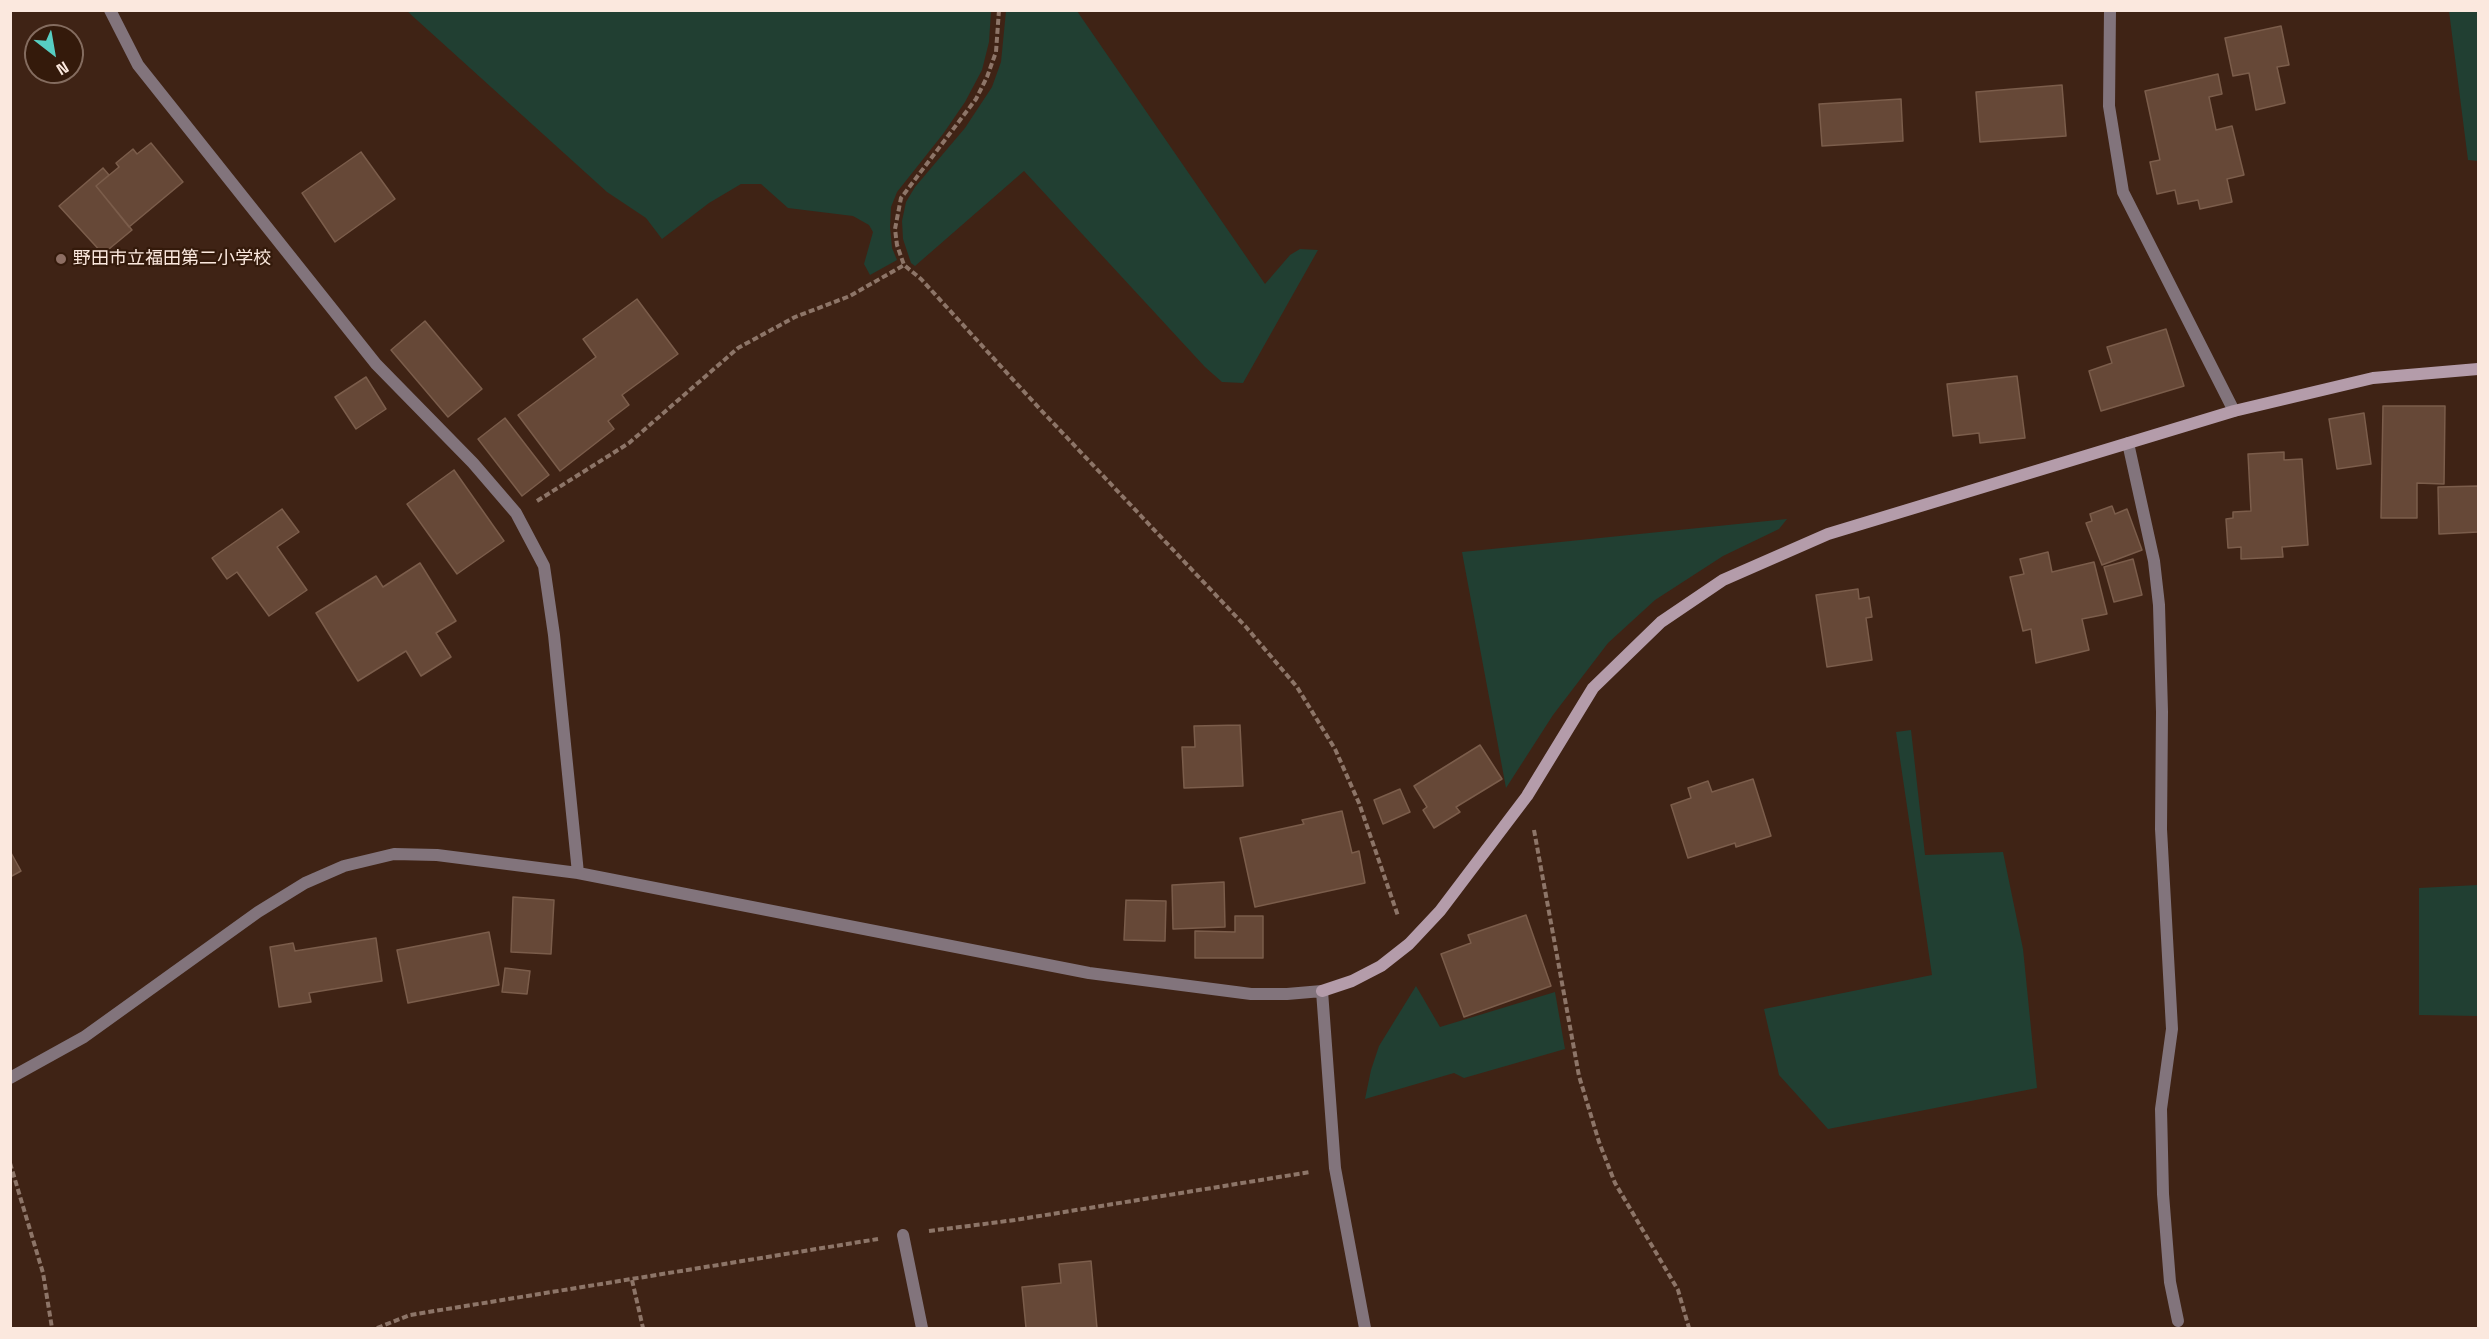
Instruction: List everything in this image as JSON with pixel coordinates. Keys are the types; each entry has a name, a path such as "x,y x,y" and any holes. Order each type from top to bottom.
{"street":[{"path":"110,10 138,65 376,364 473,463 516,513 544,566 555,647 578,873"},
{"path":"2110,10 2109,106 2124,192 2234,411"},
{"path":"10,1078 84,1037 258,912 305,883 344,866 394,854 437,855 578,873 1089,973 1251,994 1322,991 1352,981 1381,966 1409,945 1440,911 1527,796 1593,688 1661,622 1723,580 1828,534 2234,411 2373,378 2478,369"},
{"path":"2128,443 2154,561 2159,605 2163,712 2161,829 2172,1029 2161,1109 2170,1282 2178,1321"},
{"path":"1322,991 1335,1168 1365,1329"},
{"path":"903,1235 922,1329"}],"path":[{"path":"999,10 996,52 980,92 960,122 901,198 895,230 904,265 921,279 1039,408 1246,627 1297,687 1335,749 1359,802 1409,945"},
{"path":"516,513 568,483 628,443 738,348 795,317 850,296 904,265"},
{"path":"1527,796 1582,1087 1599,1142 1615,1183 1678,1290 1689,1329"},
{"path":"10,1163 44,1273 52,1329"},
{"path":"378,1329 410,1315 1335,1168"},
{"path":"632,1280 643,1329"}],"green space":[{"path":"991,10 989,42 982,70 965,102 897,192 891,207 892,248 897,260 870,275 864,264 873,232 869,225 853,216 788,208 761,184 741,184 709,203 662,239 646,218 607,192 407,11"},
{"path":"1006,11 1077,11 1265,284 1290,255 1300,249 1318,250 1243,383 1222,382 1205,367 1024,171 915,266 911,263 903,239 902,221 906,202 915,187 965,128 992,87 1001,62"},
{"path":"2449,11 2478,11 2478,161 2468,160"},
{"path":"1787,519 1779,529 1723,556 1655,600 1608,643 1553,715 1506,788 1462,552"},
{"path":"1911,730 1925,855 2003,852 2023,949 2037,1088 1828,1129 1779,1075 1764,1009 1932,975 1896,732"},
{"path":"2478,885 2478,1016 2419,1015 2419,888"},
{"path":"1416,986 1440,1027 1555,992 1565,1049 1464,1078 1454,1073 1365,1099 1379,1046"}],"building":[{"path":"2281,26 2289,65 2277,67 2285,103 2256,110 2249,73 2233,76 2225,38"},
{"path":"2218,74 2222,94 2209,97 2216,130 2232,126 2244,175 2227,179 2232,202 2200,209 2198,200 2178,204 2175,190 2157,194 2150,162 2160,160 2145,91"},
{"path":"2062,85 2066,136 1980,142 1976,92"},
{"path":"1901,99 1903,141 1822,146 1819,104"},
{"path":"151,143 183,182 129,227 96,186 119,167 116,163 133,149 137,154"},
{"path":"361,152 395,199 335,242 302,193"},
{"path":"103,168 109,175 96,186 132,230 103,254 59,206"},
{"path":"637,299 678,354 622,395 629,405 608,421 614,429 560,471 518,415 596,357 583,339"},
{"path":"425,321 482,389 448,417 391,350"},
{"path":"2166,329 2184,386 2101,411 2089,371 2112,363 2107,347"},
{"path":"2017,376 2025,438 1980,443 1979,433 1953,436 1947,384"},
{"path":"366,377 386,409 356,429 335,397"},
{"path":"2383,406 2445,406 2444,484 2417,483 2417,518 2381,518"},
{"path":"2364,413 2371,464 2337,469 2329,419"},
{"path":"505,418 549,475 522,496 478,439"},
{"path":"2284,452 2284,460 2302,459 2308,545 2282,547 2283,557 2241,559 2241,547 2228,548 2226,519 2233,518 2233,512 2251,511 2248,454"},
{"path":"454,470 504,541 457,574 407,504"},
{"path":"2478,486 2478,532 2439,534 2438,487"},
{"path":"2112,506 2115,514 2127,509 2142,550 2102,565 2086,523 2092,521 2090,514"},
{"path":"282,509 299,532 277,547 307,590 269,616 237,572 227,579 212,558"},
{"path":"2048,552 2052,572 2094,562 2107,614 2082,619 2089,650 2036,663 2031,629 2023,631 2010,577 2024,574 2020,559"},
{"path":"2133,559 2142,595 2114,602 2104,567"},
{"path":"420,563 456,621 436,633 451,657 421,676 406,651 358,681 316,613 376,576 383,587"},
{"path":"1858,589 1859,599 1869,597 1872,617 1866,618 1872,660 1827,667 1816,595"},
{"path":"1240,725 1243,786 1184,788 1182,747 1195,747 1194,726"},
{"path":"1480,745 1502,779 1456,807 1460,812 1434,828 1423,810 1427,807 1414,786"},
{"path":"1753,779 1771,836 1736,847 1735,843 1688,858 1671,805 1691,798 1688,788 1708,781 1712,792"},
{"path":"1400,789 1410,812 1383,824 1374,800"},
{"path":"1342,811 1352,853 1359,851 1365,883 1255,907 1240,838 1304,824 1302,820"},
{"path":"10,851 21,871 10,877"},
{"path":"1224,882 1225,927 1173,929 1172,885"},
{"path":"513,897 554,900 551,954 511,952"},
{"path":"1126,900 1166,901 1165,941 1124,940"},
{"path":"1526,915 1551,986 1464,1017 1441,954 1471,943 1468,935"},
{"path":"1235,916 1263,916 1263,958 1195,958 1195,931 1235,932"},
{"path":"489,932 499,985 408,1003 397,950"},
{"path":"376,938 382,981 309,993 311,1002 279,1007 270,947 293,943 295,951"},
{"path":"505,968 530,971 527,994 502,992"},
{"path":"1091,1261 1097,1328 1026,1328 1022,1287 1061,1283 1059,1264"}],"place":[{"name":"野田市立福田第二小学校","path":"61,259"}]}
